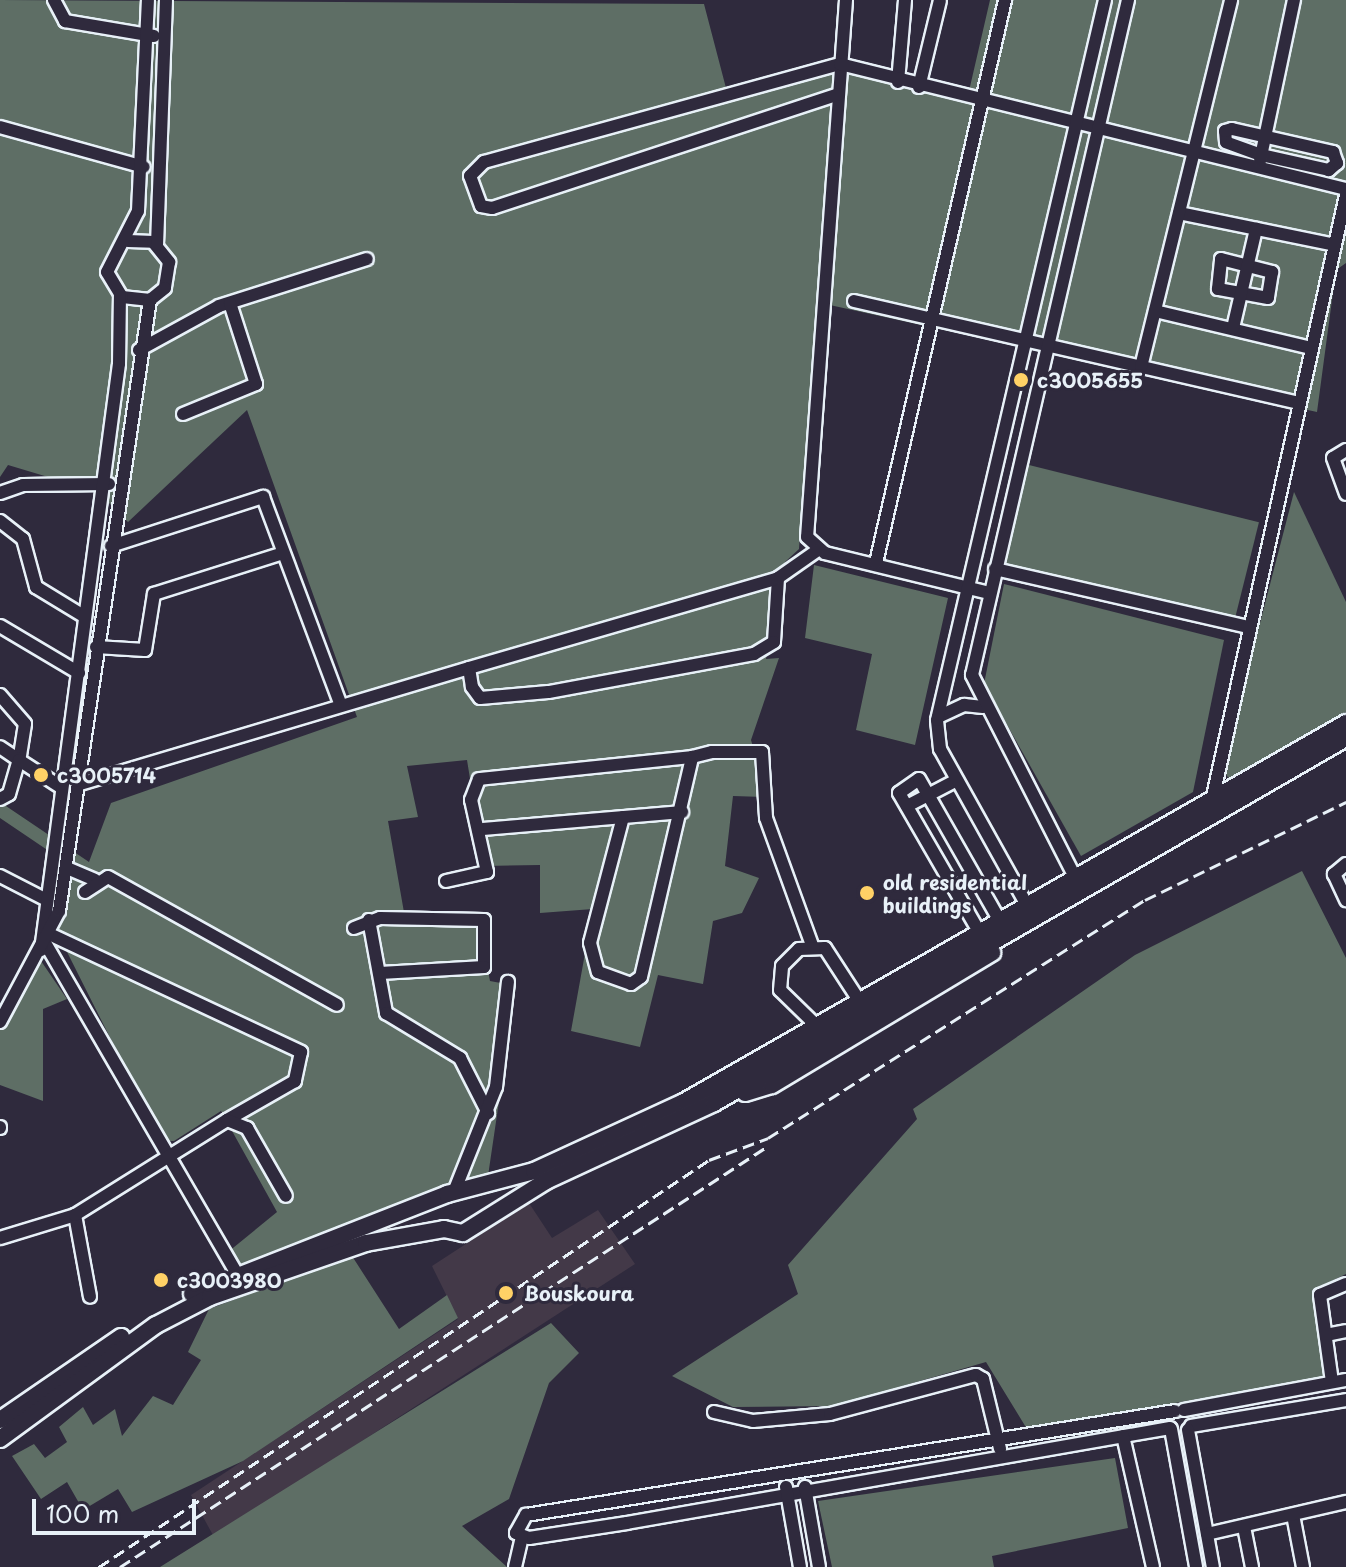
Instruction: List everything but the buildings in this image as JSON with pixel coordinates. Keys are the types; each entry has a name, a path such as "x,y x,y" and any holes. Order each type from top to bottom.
{"street":[{"path":"54,0 65,21 165,37"},
{"path":"148,0 144,167 128,241 108,262 109,282 120,295 122,336 59,786 45,899 45,940 237,1274"},
{"path":"0,1022 45,940 67,868 139,350 150,300 170,271 157,245 166,0"},
{"path":"818,550 807,526 846,0"},
{"path":"898,82 905,0"},
{"path":"919,87 939,0"},
{"path":"876,563 1005,0"},
{"path":"1028,907 940,749 938,717 1105,0"},
{"path":"1080,886 983,707 972,675 1128,0"},
{"path":"1141,367 1231,0"},
{"path":"1260,161 1294,0"},
{"path":"839,94 492,208 481,206 470,176 484,162 840,64 979,103 1194,153 1260,161 1329,170 1337,163 1333,152 1265,135 1225,131 1226,142 1260,161 1346,192 1212,801"},
{"path":"0,127 144,167"},
{"path":"1179,213 1335,245"},
{"path":"1233,328 1256,229"},
{"path":"128,241 157,245"},
{"path":"139,350 230,303 367,259"},
{"path":"1223,259 1272,272 1269,295 1241,295 1215,286 1217,266 1223,259"},
{"path":"120,295 150,300"},
{"path":"854,301 1298,403"},
{"path":"183,414 256,384 230,303"},
{"path":"1155,311 1312,348"},
{"path":"1346,450 1333,458 1346,494"},
{"path":"0,493 23,485 120,484"},
{"path":"111,546 263,497 340,703"},
{"path":"0,521 23,539 36,587 82,615"},
{"path":"80,784 340,703 778,578 818,550 989,593"},
{"path":"96,647 145,650 154,594 283,553"},
{"path":"995,569 1248,627"},
{"path":"469,668 475,693 484,698 754,654 774,642 778,578"},
{"path":"0,626 75,672 93,676"},
{"path":"0,695 24,716 19,760 9,794 0,799"},
{"path":"938,717 964,705 983,707"},
{"path":"0,1439 156,1325 210,1297 366,1243 444,1229 463,1233 477,1218 721,1099 777,1082 975,967 1003,930 1028,907 1080,886 1212,801 1346,723"},
{"path":"0,1420 145,1321 237,1274 454,1195 684,1102 821,1030 981,935 1003,930 1346,738"},
{"path":"0,747 59,786"},
{"path":"446,881 487,872 483,829 471,800 479,779 762,752 766,818 812,945 831,954 862,1005"},
{"path":"623,817 589,957 598,972 631,984 641,977 682,812 692,757"},
{"path":"981,935 899,793 919,779 1003,930"},
{"path":"907,806 957,780"},
{"path":"483,829 682,812"},
{"path":"1346,864 1334,880 1346,900"},
{"path":"67,868 95,880 108,877 337,1005"},
{"path":"0,876 45,899"},
{"path":"85,892 95,880"},
{"path":"369,920 389,1018 460,1058 488,1113"},
{"path":"354,928 369,920 484,920 484,967 380,973"},
{"path":"0,1238 75,1215 295,1081 301,1052 45,940"},
{"path":"812,945 787,959 779,982 784,1000 821,1030"},
{"path":"444,1229 437,1220 454,1195 488,1113 506,1034 508,982"},
{"path":"227,1120 247,1128 286,1196"},
{"path":"454,1195 477,1218"},
{"path":"75,1215 90,1297"},
{"path":"1332,1382 1320,1295 1346,1284"},
{"path":"1326,1335 1346,1331"},
{"path":"714,1412 753,1421 830,1414 976,1375 983,1379 1002,1460"},
{"path":"515,1567 522,1537 515,1526 526,1515 999,1443 1346,1380"},
{"path":"1293,1388 1297,1408"},
{"path":"522,1537 678,1514 1346,1400"},
{"path":"1179,1410 1170,1428 1196,1567"},
{"path":"1179,1410 1189,1428 1213,1567"},
{"path":"1123,1436 1153,1567"},
{"path":"803,1473 819,1567"},
{"path":"784,1476 800,1567"},
{"path":"675,1494 678,1514"},
{"path":"1207,1534 1346,1502"},
{"path":"1293,1515 1303,1567"},
{"path":"1244,1527 1252,1567"}],"shaded area":[{"path":"529,1203 552,1238 598,1210 635,1264 214,1537 191,1495 458,1319 432,1266"}],"green space":[{"path":"0,0 704,4 726,88 827,59 969,91 990,0 1346,0 1346,263 1336,270 1317,412 816,302 799,549 785,562 766,659 779,658 751,740 768,797 733,796 725,866 759,878 742,913 713,921 703,984 658,975 640,1047 571,1031 593,909 540,913 540,865 484,866 467,760 407,766 418,817 388,821 405,918 477,915 490,981 516,986 488,1176 236,1266 228,1252 277,1212 221,1111 174,1141 162,1141 58,934 71,866 0,818 0,802 89,862 111,803 357,717 247,410 128,522 98,492 8,465 0,477"},
{"path":"1029,465 1259,522 1234,622 1004,565"},
{"path":"1294,492 1346,602 1346,712 1230,780 1222,769"},
{"path":"814,565 948,598 915,745 856,730 872,654 805,638"},
{"path":"1004,584 1224,640 1193,792 1081,856 984,684"},
{"path":"1302,871 1346,958 1346,1274 1313,1290 1324,1377 1027,1429 986,1362 833,1406 733,1407 672,1376 798,1294 788,1265 917,1119 913,1109 1135,955"},
{"path":"41,961 67,999 43,1009 43,1101 0,1085 0,1027"},
{"path":"352,1256 399,1329 447,1295 458,1318 243,1461 132,1512 118,1489 83,1510 67,1482 41,1499 12,1456 34,1444 45,1458 67,1442 59,1427 83,1407 93,1425 115,1409 122,1436 153,1396 173,1405 201,1360 188,1352 209,1309"},
{"path":"551,1323 579,1353 549,1383 509,1499 462,1526 507,1567 160,1567"},
{"path":"1115,1458 1128,1528 992,1556 994,1567 832,1567 818,1501"}],"railway":[{"path":"99,1567 709,1160 768,1138 1145,900 1346,802"},
{"path":"120,1567 768,1146"}],"place":[{"name":"c3005655","path":"1021,380"},
{"name":"c3005714","path":"41,775"},
{"name":"old residential buildings","path":"867,893"},
{"name":"c3003980","path":"161,1280"},
{"name":"Bouskoura","path":"506,1293"}]}
